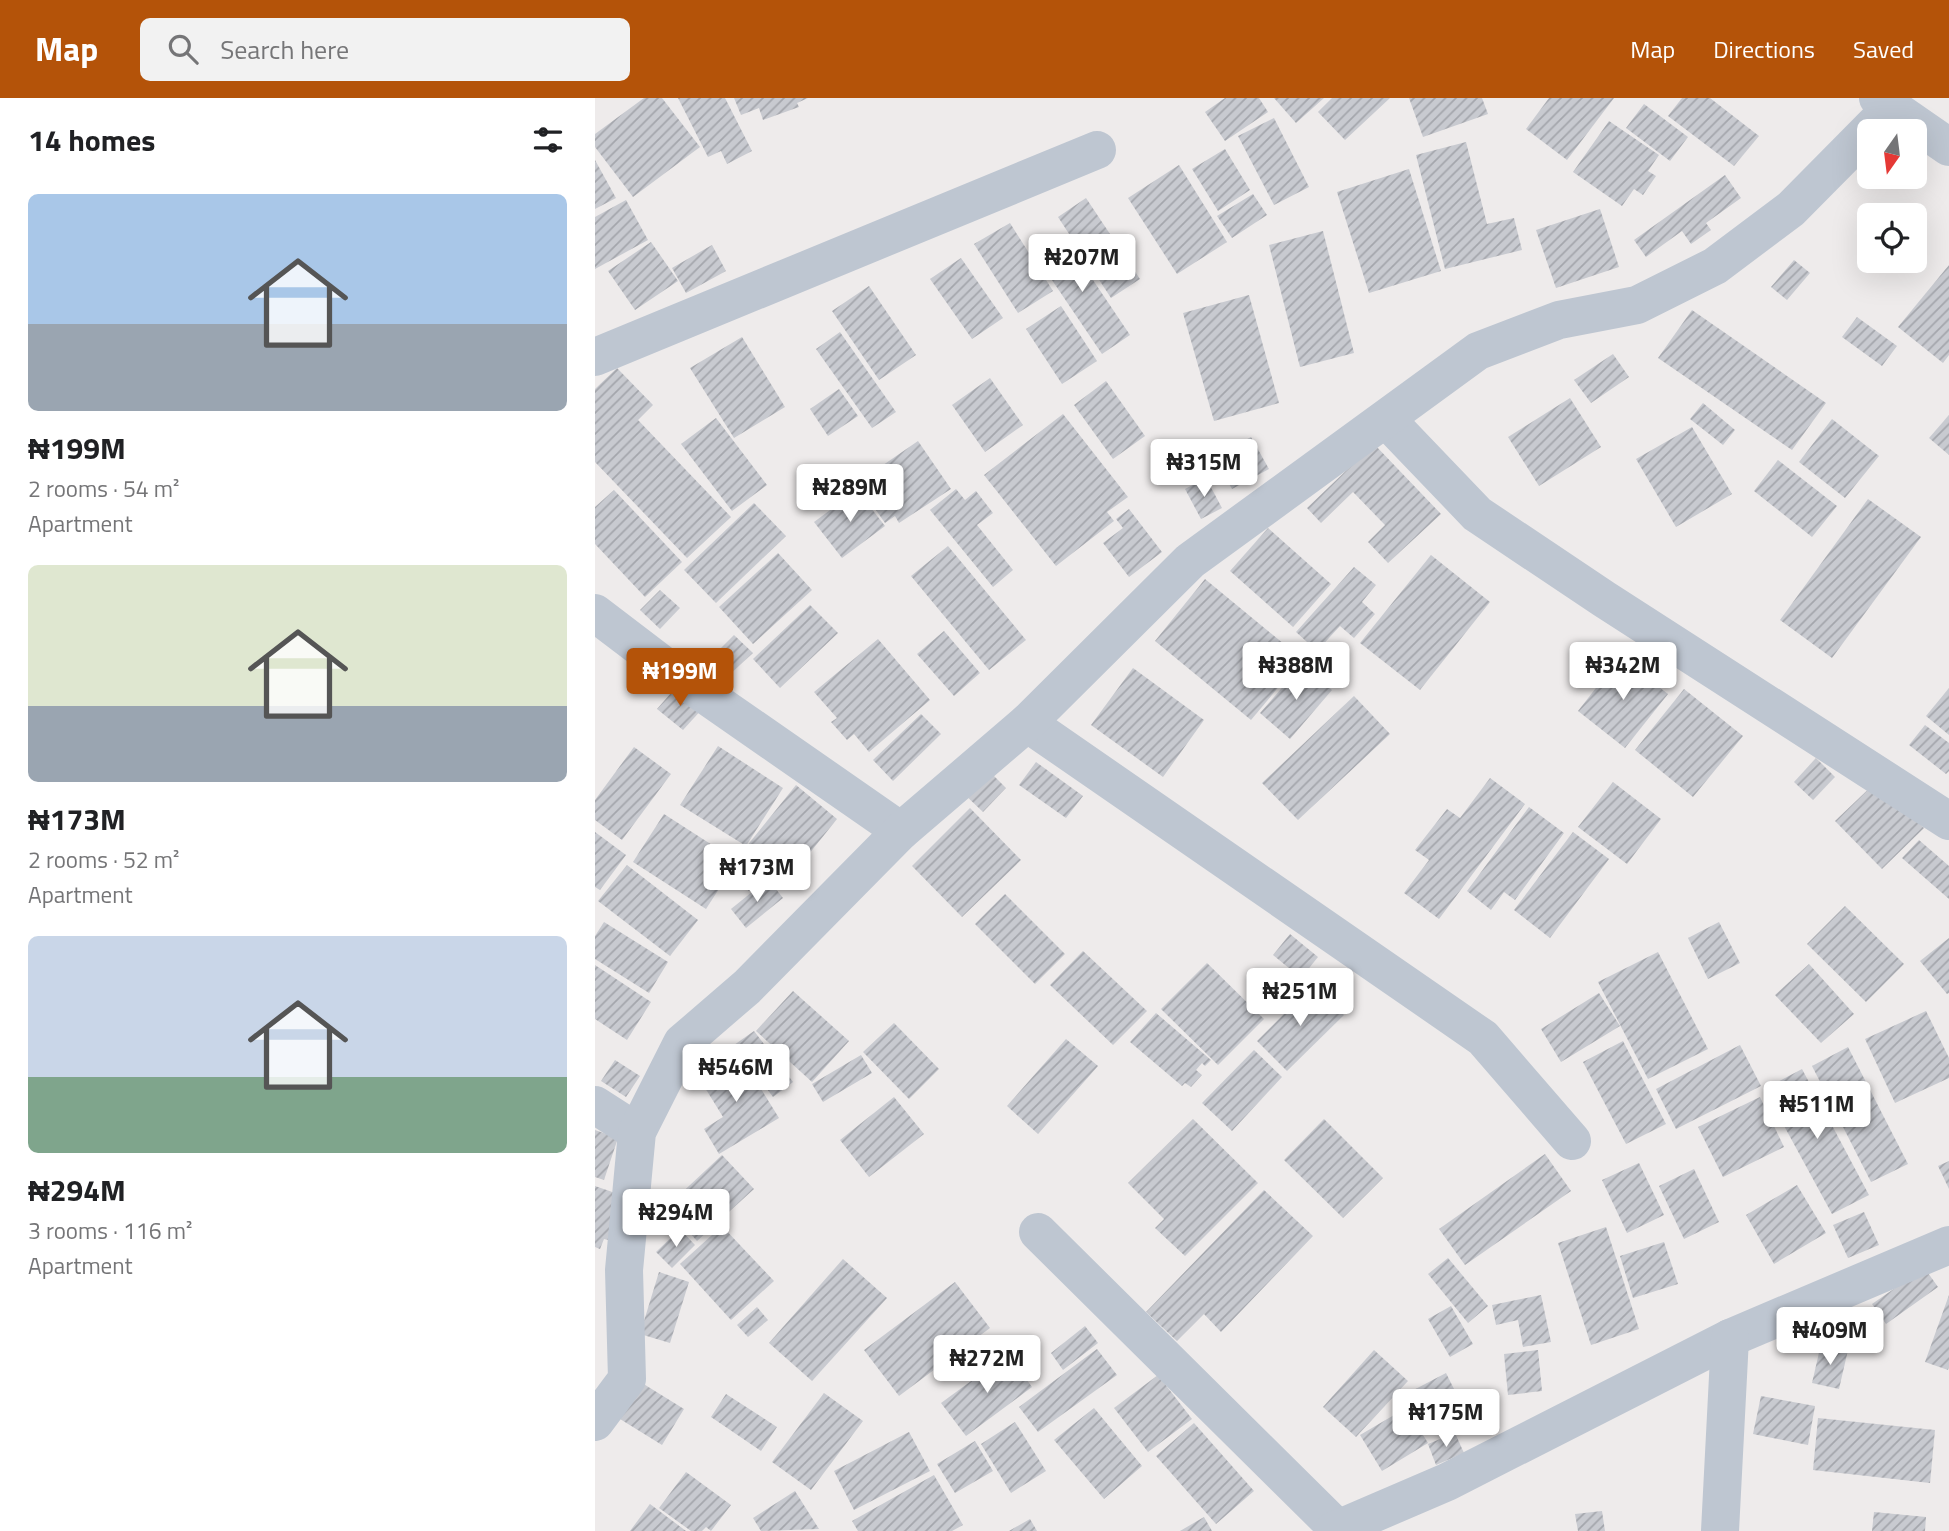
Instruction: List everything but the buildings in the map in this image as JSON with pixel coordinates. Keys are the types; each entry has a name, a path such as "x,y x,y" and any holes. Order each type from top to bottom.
{"street":[{"path":"595,1422 627,1379 624,1270 637,1132 682,1043 747,986 901,831 1027,723 1190,561 1478,351 1559,320 1637,305 1715,266 1791,209 1885,103 1949,147"},
{"path":"595,357 1097,150"},
{"path":"1386,419 1477,514 1949,821"},
{"path":"595,613 675,674 901,831"},
{"path":"1027,723 1483,1038 1571,1141"},
{"path":"595,1105 637,1132"},
{"path":"1038,1232 1335,1530 1447,1482 1730,1338 1949,1245"},
{"path":"1720,1531 1730,1338"}]}
